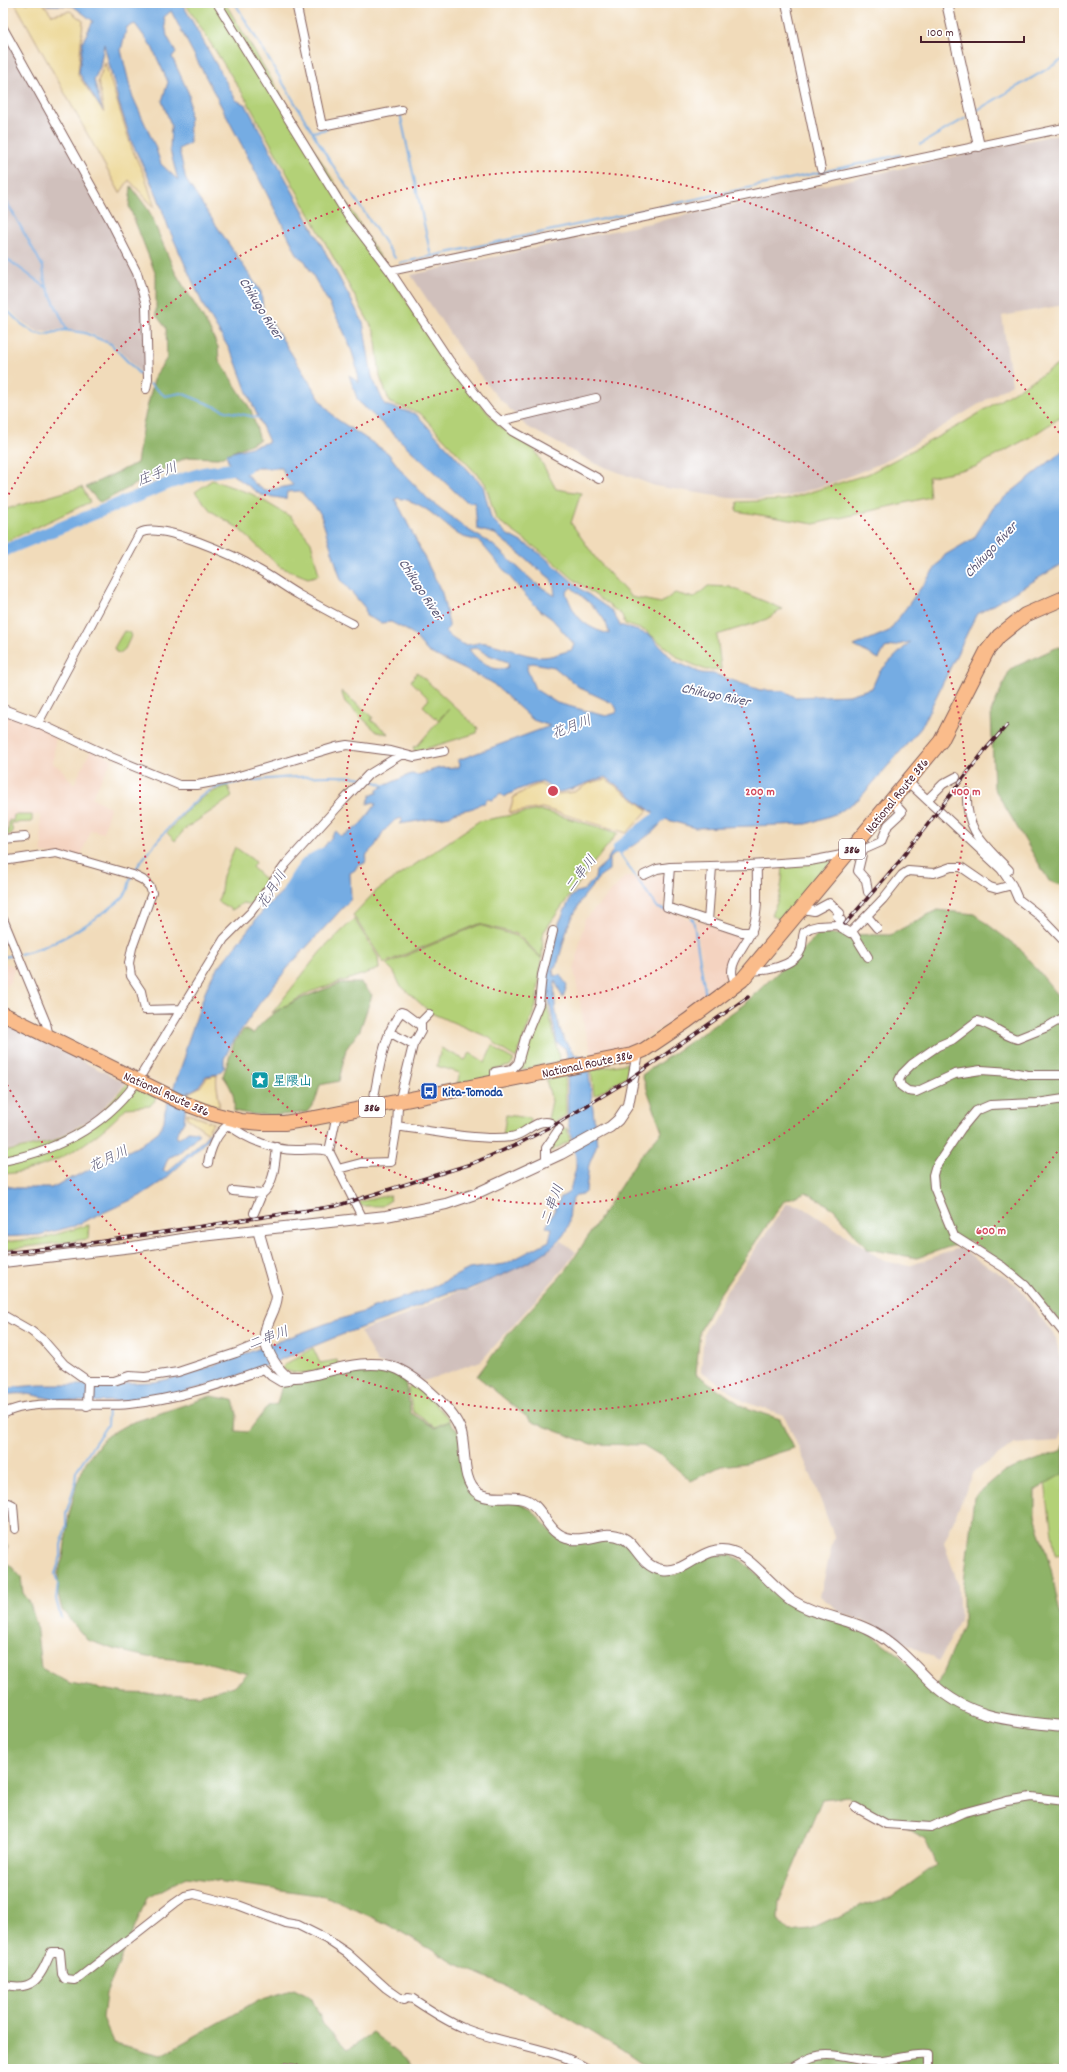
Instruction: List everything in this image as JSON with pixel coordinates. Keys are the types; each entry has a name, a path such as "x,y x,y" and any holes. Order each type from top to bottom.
{"highway":[{"name":"National Route 386","path":"3,1014 140,1082 229,1121 284,1123 337,1114 638,1053 687,1021 737,984 803,909 941,741 987,651 999,636 1025,615 1064,598"}],"street":[{"path":"217,3 348,216 390,271 449,360 489,411 512,431 599,479"},
{"path":"296,3 322,126 401,110"},
{"path":"786,3 821,169"},
{"path":"947,3 979,146"},
{"path":"3,28 109,218 137,273 146,306 148,379 146,389"},
{"path":"390,271 1064,128"},
{"path":"500,421 596,398"},
{"path":"38,723 140,533 145,530 157,530 207,545 256,569 353,624"},
{"path":"3,710 38,723 111,757 179,785 197,785 229,779 347,745 390,751 414,757 444,751"},
{"path":"3,1161 50,1148 90,1128 140,1082 224,939 251,912 286,864 368,775 402,754"},
{"path":"927,800 943,784 956,777"},
{"path":"907,781 1001,869 1011,882"},
{"path":"967,792 972,827 976,834 1009,870 1011,882 1018,899 1040,916 1064,941"},
{"path":"868,892 866,880 858,871 863,850 881,842 888,825 902,812 891,800"},
{"path":"3,839 25,837"},
{"path":"3,861 56,853 132,874 143,880 150,886 152,893 132,948 130,963 131,976 141,992 145,1010 182,1009"},
{"path":"644,875 657,869 670,867 757,865 810,860 848,854"},
{"path":"737,984 734,980 732,966 752,932 755,915 757,865"},
{"path":"670,867 667,907 742,932 752,932"},
{"path":"708,921 712,867"},
{"path":"750,970 759,971 784,964 792,960 801,950 804,932 810,928 837,925 846,932 850,933 899,884 908,871 934,873 951,867 961,867 990,887 998,889 1011,882"},
{"path":"899,884 907,880"},
{"path":"803,909 814,911 829,903 840,912 837,916 841,920 837,925"},
{"path":"867,916 877,928"},
{"path":"3,919 46,1023 48,1032 46,1036"},
{"path":"495,1082 495,1072 512,1069 518,1064 525,1038 540,1004 542,975 553,931"},
{"path":"852,931 868,957"},
{"path":"338,1169 361,1163 391,1162 397,1126 399,1101 413,1045 421,1031 420,1025 401,1012 389,1032 374,1097"},
{"path":"420,1025 429,1014"},
{"path":"1064,1017 1033,1033 1017,1039 999,1032 986,1023 977,1021 952,1040 938,1046 912,1064 902,1074 899,1080 901,1086 908,1091 916,1092 955,1074 967,1071 995,1070 1044,1076 1064,1074"},
{"path":"389,1032 413,1045"},
{"path":"3,1262 258,1230 386,1216 446,1204 475,1194 546,1162 610,1127 618,1120 628,1105 638,1053"},
{"path":"1064,1099 1037,1103 994,1104 976,1111 961,1129 935,1168 933,1175 934,1187 954,1236 1003,1267 1025,1285 1064,1333"},
{"path":"337,1114 329,1151 363,1219"},
{"path":"208,1163 212,1147 229,1121 245,1136 277,1147 299,1150 313,1148 329,1151"},
{"path":"397,1126 480,1137 510,1137 516,1136 539,1123 545,1121 551,1123"},
{"path":"546,1162 546,1148 559,1129"},
{"path":"254,1213 262,1194 266,1191 272,1178 277,1147"},
{"path":"233,1191 262,1194"},
{"path":"258,1230 277,1296 277,1305 266,1326 266,1342 276,1365 283,1374 292,1378"},
{"path":"3,1315 31,1331 43,1340 64,1364 88,1380 114,1381 129,1376 145,1377 178,1372 266,1342"},
{"path":"3,1414 12,1408 31,1405 106,1406 156,1401 210,1388 264,1369 271,1376 281,1382 288,1381 292,1378 357,1365 379,1365 395,1368 414,1378 448,1410 460,1430 467,1473 471,1485 477,1493 488,1498 515,1498 526,1500 535,1507 549,1527 560,1535 571,1539 612,1534 624,1538 640,1557 660,1570 672,1570 704,1553 715,1550 735,1552 792,1600 832,1618 873,1632 892,1644 933,1685 954,1701 982,1715 1005,1720 1064,1726"},
{"path":"87,1406 88,1380"},
{"path":"3,1504 9,1503 13,1505 15,1529"},
{"path":"855,1807 886,1824 931,1827 962,1813 1007,1800 1031,1797 1064,1801"},
{"path":"3,1984 23,1987 36,1981 40,1976 51,1952 57,1951 60,1952 62,1974 65,1979 74,1980 79,1978 175,1903 185,1896 194,1894 238,1905 286,1923 298,1925 326,1939 347,1953 386,1988 403,2000 408,1998 413,1999 463,2028 522,2044 569,2060 588,2069"},
{"path":"789,2069 813,2057 829,2055 866,2062 884,2061 916,2054 928,2055 928,2069"},
{"path":"284,2067 296,2069"}],"shaded area":[{"path":"3,23 138,270 151,313 144,376 114,344 88,332 65,329 39,332 21,321 7,306 3,307 3,218 6,213 3,211"},
{"path":"1064,133 1064,305 1002,316 1012,384 884,462 835,482 790,496 758,499 729,498 655,486 594,463 526,426 494,393 464,355 411,275"},
{"path":"3,712 56,733 53,763 62,770 74,785 91,749 112,759 92,797 110,808 103,833 91,830 80,858 42,853 40,815 14,815 12,820 9,820 7,832 3,831"},
{"path":"667,873 664,908 694,921 707,998 637,1044 593,1056 585,1030 574,970 585,919 626,876 645,880"},
{"path":"695,919 744,936 744,940 730,976 707,992"},
{"path":"3,962 15,967 10,982 3,989"},
{"path":"3,1022 126,1083 95,1117 52,1141 3,1151"},
{"path":"787,1203 801,1206 884,1261 909,1266 959,1248 1017,1285 1056,1338 1064,1379 1064,1425 1057,1441 1015,1444 974,1472 944,1543 958,1584 960,1620 939,1661 870,1623 843,1614 820,1596 834,1536 813,1480 784,1415 745,1402 701,1371 704,1333 726,1292"},
{"path":"562,1241 576,1252 565,1267 481,1361 424,1381 377,1362 360,1331 404,1316 457,1292 470,1291"}],"green space":[{"path":"185,3 225,3 434,346 498,425 535,450 556,489 581,493 571,523 597,560 631,597 661,603 675,593 694,598 708,586 730,587 783,609 765,620 717,635 721,669 706,670 680,659 646,631 625,624 622,615 572,578 551,559 496,519 485,483 420,413 390,403 380,377 375,333 246,99"},
{"path":"131,186 149,211 175,272 208,326 218,347 219,360 251,410 260,440 218,458 187,457 100,503 86,487 137,463 143,424 155,376 167,358 166,328 156,315 156,275 129,206"},
{"path":"1064,361 1064,415 1032,436 975,467 928,477 930,497 814,524 736,511 738,502 785,500 868,474 958,426"},
{"path":"212,480 252,494 291,517 311,542 319,575 308,578 280,567 238,528 211,511 195,492"},
{"path":"82,487 90,502 3,543 3,510"},
{"path":"124,631 129,632 131,636 125,649 120,653 116,652 114,648"},
{"path":"1058,647 1064,648 1064,886 1049,881 994,788 991,712 1010,669"},
{"path":"417,672 478,728 477,733 415,752 413,747 417,746 449,709 438,720 423,706 429,699 411,681"},
{"path":"341,691 373,717 371,720 389,734 377,732 345,702"},
{"path":"228,786 232,797 185,829 175,841 167,833 187,811 201,799"},
{"path":"540,810 618,833 591,866 543,933 542,958 517,934 479,924 384,963 353,915 376,891 479,821"},
{"path":"14,815 32,815 32,822 11,823 13,833 3,836 3,832 8,832 9,820 13,821"},
{"path":"235,847 256,862 252,867 268,882 252,905 243,903 232,910 217,901 220,896 223,876"},
{"path":"830,858 831,863 783,922 771,914 779,897 783,865"},
{"path":"937,910 974,914 1019,948 1064,1002 1064,1325 1003,1262 969,1240 917,1258 867,1249 834,1209 806,1192 784,1201 717,1298 700,1331 696,1374 744,1407 780,1419 794,1448 746,1463 721,1466 691,1481 663,1457 643,1445 591,1444 533,1422 477,1376 509,1333 567,1269 638,1159 662,1131 642,1075 743,1005 819,934 890,935"},
{"path":"354,919 378,957 379,969 310,992 272,1013 321,951"},
{"path":"479,925 517,936 542,959 536,1006 516,1058 500,1048 490,1038 431,1013 400,985 394,972 386,964"},
{"path":"342,983 361,983 372,995 360,1030 346,1049 339,1081 320,1085 315,1102 307,1112 270,1115 234,1111 232,1092 229,1084 223,1076 234,1043 244,1029 253,1034 261,1024 282,1008 293,1002"},
{"path":"545,995 560,1061 517,1071"},
{"path":"493,1045 500,1052 514,1060 510,1066 493,1070 491,1077 457,1084 460,1073 437,1066 441,1048 465,1060 470,1053 485,1062"},
{"path":"629,1063 629,1075 594,1096 591,1070"},
{"path":"565,1075 566,1115 549,1126 548,1119 552,1101 546,1080"},
{"path":"128,1083 157,1098 150,1106 126,1108 86,1143 54,1161 20,1172 3,1174 3,1152 52,1142 95,1119"},
{"path":"506,1115 530,1118 529,1127 515,1135 503,1136"},
{"path":"567,1128 570,1141 547,1153 561,1129"},
{"path":"389,1195 391,1200 382,1206 361,1206 359,1202"},
{"path":"89,1225 88,1239 3,1250 3,1242 43,1238"},
{"path":"313,1348 320,1363 337,1360 339,1366 303,1373 289,1372 283,1369 284,1365"},
{"path":"388,1369 404,1376 411,1413 435,1428 450,1421 458,1432 468,1491 484,1500 515,1501 532,1510 555,1536 571,1544 610,1538 627,1545 668,1574 675,1575 706,1555 731,1555 742,1561 789,1602 872,1635 900,1656 935,1690 963,1625 963,1591 974,1497 1003,1472 1061,1451 1064,1443 1064,1473 1035,1490 1035,1515 1051,1569 1064,1633 1064,2069 649,2069 620,2049 537,1999 456,1964 389,1925 325,1896 186,1877 147,1898 106,1994 103,2018 114,2043 161,2055 260,2000 294,1989 312,1998 323,2024 347,2049 373,2033 409,2062 413,2069 302,2069 296,2065 273,2069 3,2069 3,1543 8,1545 6,1561 21,1577 23,1593 29,1601 36,1623 41,1668 70,1683 125,1693 199,1695 234,1686 248,1674 206,1662 147,1657 113,1649 87,1640 62,1610 58,1594 58,1571 63,1558 69,1515 77,1483 86,1462 105,1437 128,1424 211,1396 233,1400 237,1414 236,1431 248,1432 268,1406 277,1404 282,1385 349,1370","holes":["848,1796 864,1812 889,1817 925,1839 936,1865 892,1897 861,1906 810,1930 789,1932 778,1919 779,1902 822,1799"]},
{"path":"413,1383 422,1390 450,1420 435,1427 413,1412 408,1390"},
{"path":"1064,1465 1064,1554 1055,1555 1043,1468"}],"sand":[{"path":"15,3 43,3 52,15 70,11 83,21 78,75 104,113 98,81 105,63 132,149 145,177 155,208 129,180 120,193"},
{"path":"606,779 648,810 627,833 542,808 509,813 514,797 529,788 540,784 558,794 574,792 590,783"},
{"path":"217,1075 219,1107 189,1096 188,1093 200,1087 207,1077"},
{"path":"187,1113 213,1123 207,1132 187,1118"}],"water":[{"name":"Chikugo River","path":"46,3 182,3 236,100 246,105 363,322 372,377 385,405 416,414 483,486 491,518 508,535 542,555 582,590 612,611 620,625 650,635 674,661 701,673 714,674 760,690 784,691 795,697 849,695 872,688 879,672 910,642 885,648 879,659 854,646 889,631 945,555 974,538 995,505 1064,450 1064,563 976,615 921,728 859,799 838,813 807,824 695,828 665,819 654,831 635,845 620,850 609,859 609,870 600,876 582,899 568,926 558,962 553,970 554,976 560,975 567,985 563,998 555,981 556,1011 560,1030 564,1039 576,1055 587,1057 597,1144 589,1165 586,1191 583,1194 576,1195 573,1199 567,1229 560,1239 537,1258 507,1273 467,1290 459,1290 443,1295 413,1309 340,1335 241,1375 171,1394 142,1399 98,1402 68,1401 27,1394 11,1394 3,1396 3,1391 15,1387 40,1385 124,1385 126,1383 155,1382 188,1375 325,1324 431,1288 469,1269 505,1264 549,1241 552,1228 546,1227 561,1197 567,1194 570,1190 576,1168 576,1158 568,1122 567,1055 565,1048 557,1043 545,979 559,923 571,897 577,892 584,890 595,878 596,871 606,862 611,853 629,838 638,825 646,820 650,820 638,829 627,847 658,825 657,823 660,818 606,777 559,792 542,782 523,788 504,797 501,794 492,800 487,799 485,803 450,816 399,824 402,822 402,818 395,820 383,832 375,846 367,854 365,863 357,866 355,870 350,873 351,899 290,965 259,1004 231,1045 224,1059 224,1068 218,1074 206,1076 198,1087 187,1093 184,1122 176,1135 178,1139 188,1131 197,1132 199,1134 179,1153 168,1158 163,1171 167,1172 203,1140 218,1123 207,1140 164,1180 140,1196 74,1226 39,1235 3,1237 3,1185 16,1188 51,1188 141,1145 159,1131 164,1121 165,1111 185,1056 186,1047 207,987 214,973 265,908 311,864 336,831 341,836 347,834 365,819 376,804 374,802 367,804 371,795 377,793 377,789 411,774 418,775 439,768 459,767 460,764 458,760 550,726 533,720 491,682 428,652 412,633 391,622 381,623 366,616 365,608 341,580 320,513 300,491 287,492 286,499 261,495 233,475 226,454 269,442 247,392 234,357 204,307 169,229 157,195 132,143 119,103 104,44 100,67 94,80 102,110 79,73 83,41 93,21 73,6 47,5","holes":["171,11 252,164 298,256 305,261 338,320 352,351 356,367 359,383 349,375 358,401 465,501 475,503 477,529 495,534 551,579 554,586 555,596 535,583 492,544 470,531 428,499 403,473 388,453 335,418 321,401 271,321 264,315 261,292 186,180 179,149 190,143 189,94 172,57 176,52 167,36 164,17","135,24 152,47 168,82 162,101 171,125 170,150 178,180 161,164 155,146 132,95 121,50 127,27","255,468 282,468 286,478 293,485 265,491 254,483 244,471","398,498 407,500 423,507 459,535 480,542 526,596 541,611 552,619 574,644 572,650 542,657 521,653 486,643 465,645 450,637 445,631 449,627 449,624 442,593 395,499","571,587 589,602 600,614 609,634 587,625 577,615 569,602 566,593","477,648 486,654 508,662 508,667 503,669 492,668 481,662 469,649","533,663 554,667 580,688 614,704 617,710 616,713 606,716 557,703 535,689 527,669 528,664"]}],"waterway":[{"path":"235,3 328,158 395,258"},
{"path":"974,112 1064,59"},
{"path":"400,113 431,256"},
{"path":"921,144 969,116"},
{"path":"313,132 327,129"},
{"path":"400,263 900,155"},
{"path":"3,195 43,267 45,283 67,330"},
{"path":"3,256 47,288"},
{"path":"3,310 6,309 20,323 35,333 44,335 64,330 85,333 111,344 145,380"},
{"path":"150,384 165,396 181,393 226,411 260,418"},
{"name":"庄手川","path":"3,551 170,483 203,473 246,467"},
{"path":"133,873 148,852 179,817 209,791 238,783 260,780 308,776 362,778"},
{"path":"370,780 386,786"},
{"name":"二串川","path":"619,848 650,823 672,808"},
{"name":"花月川","path":"288,892 305,865 315,858 332,850"},
{"path":"618,852 658,908 668,911"},
{"path":"20,954 55,942 76,931 97,917 123,897 128,889 131,877"},
{"path":"691,919 693,919 706,997"},
{"path":"3,957 16,955"},
{"path":"61,1618 56,1599 58,1583 55,1574 61,1556 61,1545 66,1526 66,1514 75,1484 76,1471 107,1425 108,1410"}],"railway":[{"path":"845,924 898,863 985,750 1007,725"},
{"path":"3,1253 71,1246 336,1206 471,1164 518,1144 558,1123 627,1081 748,997"}],"place":[{"name":"星隈山","path":"260,1080"},
{"name":"Kita-Tomoda","path":"429,1091"}]}
